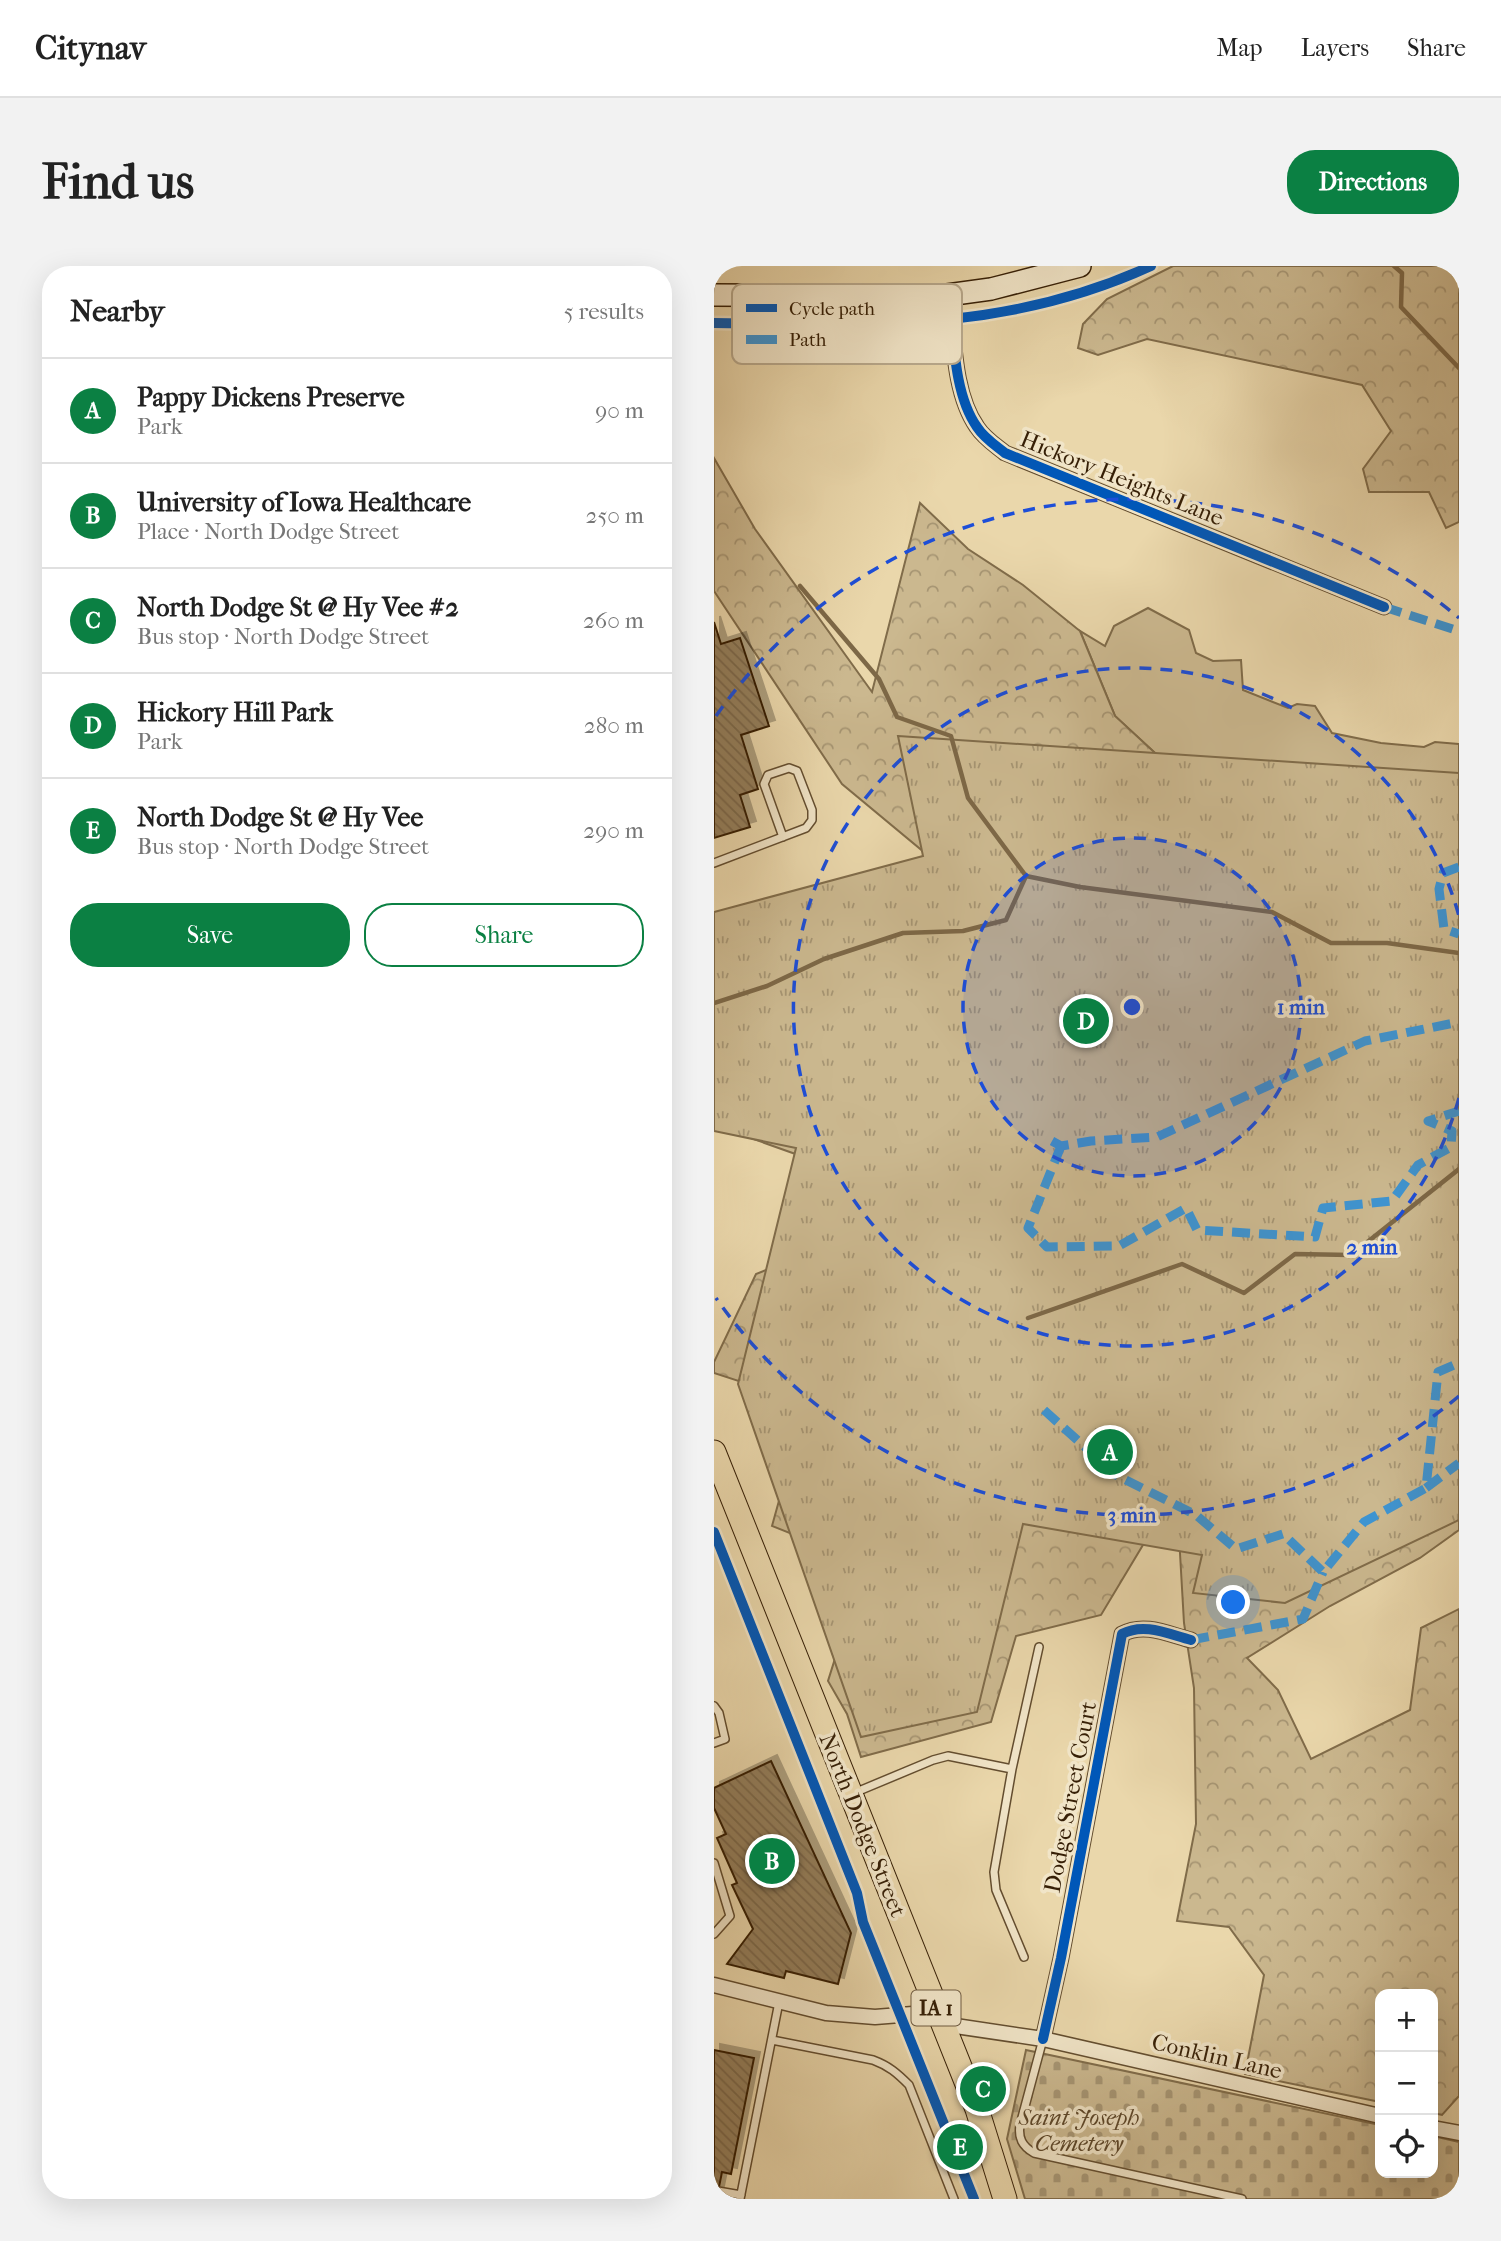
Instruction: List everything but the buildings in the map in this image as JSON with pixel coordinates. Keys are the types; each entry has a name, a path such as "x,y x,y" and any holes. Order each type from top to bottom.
{"main road":[{"path":"962,293 1033,280 1080,266"},
{"path":"714,295 732,295"},
{"name":"North Dodge Street","path":"714,1452 977,2109 1005,2199"}],"street":[{"name":"Hickory Heights Lane","path":"957,364 961,394 967,411 978,428 1005,453 1384,607"},
{"name":"Dodge Street Court","path":"1043,2039 1061,1958 1122,1634 1143,1627 1191,1640"},
{"name":"Conklin Lane","path":"714,1985 826,2013 940,2018 1376,2115"},
{"path":"1438,2129 1459,2133"}],"lane":[{"path":"714,863 783,837 806,828 812,820 812,810 796,771 789,768 768,775 764,785 783,837"},
{"path":"1024,1957 996,1890 994,1872 1012,1769 1039,1647"},
{"path":"714,1706 719,1713 725,1738 714,1743"},
{"path":"850,1795 948,1756 1012,1769"},
{"path":"714,1863 715,1874 730,1916 714,1934"},
{"path":"718,2190 741,2197 779,2002"},
{"path":"1043,2039 1020,2125 1019,2135 1026,2148 1034,2153 1241,2199"},
{"path":"772,2040 888,2065 909,2085 954,2199"}],"green space":[{"path":"1173,266 1459,266 1459,522 1446,528 1429,492 1369,492 1363,469 1391,431 1362,385 1147,339 1098,355 1078,348 1083,324 1107,299"},
{"path":"714,458 755,529 872,692 920,503 968,549 1023,585 1080,631 1115,716 1181,777 1459,1402 1459,1530 1420,1558 1330,1606 1247,1658 1278,1690 1311,1759 1410,1710 1421,1628 1459,1609 1459,2096 1442,2115 1438,2114 1438,1989 1375,1989 1375,2101 1245,2074 1264,1975 1229,1927 1177,1921 1196,1824 1194,1688 1184,1623 1179,1536 1152,1530 1101,1615 1016,1636 991,1722 861,1757 847,1714 828,1681 865,1563 772,1526 806,1403 714,1373 714,1362 756,1274 831,1244 846,1172 714,1125 931,858 842,784 714,591"},
{"path":"1148,608 1189,630 1196,653 1213,661 1241,660 1243,690 1288,708 1297,704 1315,706 1332,733 1381,743 1424,747 1435,742 1459,744 1459,871 1181,777 1115,716 1080,631 1105,646 1114,626"},
{"path":"898,736 1459,773 1459,1520 1285,1603 1193,1593 1202,1555 1023,1524 977,1712 861,1737 738,1384 796,1148 714,1131 714,912 923,856"},
{"name":"Saint Joseph Cemetery","path":"1026,2050 1375,2124 1375,2178 1438,2178 1438,2137 1459,2142 1459,2199 1025,2199 1007,2139"}],"waterway":[{"path":"1394,266 1402,273 1401,307 1459,368"},
{"path":"800,586 879,679 897,717 951,736 968,798 1026,876 1080,887 1272,912 1331,943 1387,943 1459,953"},
{"path":"714,1003 767,986 824,959 903,933 963,931 1006,920 1026,876"},
{"path":"1028,1318 1182,1264 1244,1293 1295,1254 1351,1255 1459,1169"}],"marked path":[{"path":"1384,607 1459,631"},
{"path":"1459,867 1443,873 1439,889 1444,929 1459,934"},
{"path":"1052,1141 1061,1146 1091,1141 1157,1137 1365,1041 1459,1022"},
{"path":"1061,1146 1028,1228 1047,1247 1119,1246 1186,1208 1197,1230 1315,1237 1323,1208 1392,1201 1418,1165 1451,1147 1452,1131 1428,1121 1459,1111"},
{"path":"1044,1410 1116,1475 1196,1515 1236,1549 1283,1534 1323,1572 1364,1522 1426,1488 1438,1372 1459,1363"},
{"path":"1426,1488 1459,1463"},
{"path":"1191,1640 1303,1619 1323,1572"}],"cycle path":[{"path":"962,317 1043,303 1097,288 1151,266"},
{"path":"714,323 732,323"},
{"path":"956,364 969,413 980,431 1005,453 1384,607"},
{"path":"714,1532 857,1893 863,1922 974,2199"},
{"path":"1043,2039 1061,1958 1122,1634 1147,1629 1191,1640"}],"place":[{"name":"Hickory Hill Park","path":"1086,1021"},
{"name":"Pappy Dickens Preserve","path":"1110,1452"},
{"name":"University of Iowa Healthcare","path":"772,1861"},
{"name":"North Dodge St @ Hy Vee #2","path":"983,2089"},
{"name":"North Dodge St @ Hy Vee","path":"960,2147"}]}
